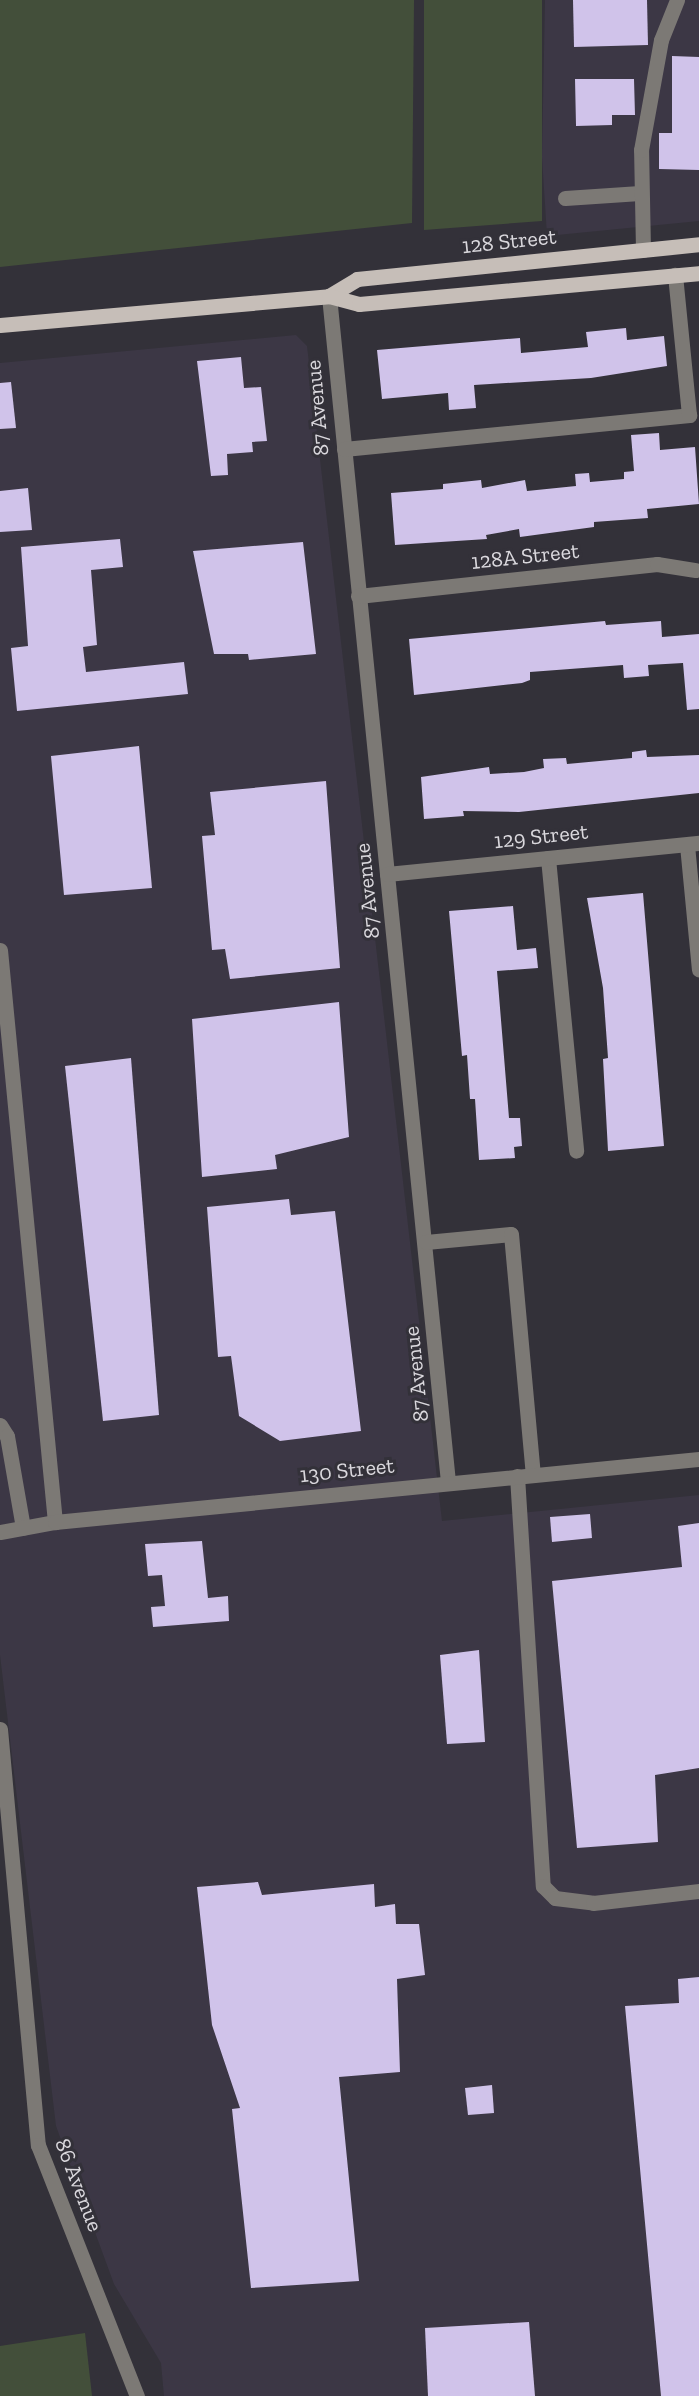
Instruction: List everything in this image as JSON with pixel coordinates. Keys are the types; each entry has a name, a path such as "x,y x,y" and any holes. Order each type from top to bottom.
{"main road":[{"name":"128 Street","path":"329,296 357,279 699,244"},
{"name":"128 Street","path":"0,325 329,296 359,304 699,273"}],"street":[{"path":"643,249 640,193 641,150 661,40 677,0"},
{"path":"565,198 640,193"},
{"path":"344,449 690,415 675,275"},
{"name":"87 Avenue","path":"329,296 357,596 426,1242 448,1482"},
{"name":"128A Street","path":"357,596 657,564 696,570"},
{"path":"693,844 699,969"},
{"name":"129 Street","path":"387,874 693,844"},
{"path":"548,858 576,1151"},
{"path":"0,950 55,1522"},
{"path":"426,1242 511,1234 533,1475"},
{"path":"0,1425 7,1436 23,1528"},
{"name":"130 Street","path":"0,1532 55,1522 699,1459"},
{"path":"517,1476 543,1886 555,1898 593,1903 699,1891"},
{"name":"86 Avenue","path":"0,1729 38,2145 137,2396"}],"shaded area":[{"path":"545,0 699,0 699,221 547,236 542,157"},
{"path":"296,335 307,346 442,1521 699,1495 699,2396 164,2396 161,2363 114,2284 56,2126 0,1655 0,363"}],"green space":[{"path":"0,0 414,0 412,223 0,267"},
{"path":"424,0 542,0 542,221 424,230"},
{"path":"85,2333 92,2396 0,2396 0,2346"}],"building":[{"path":"573,0 647,0 648,45 574,47"},
{"path":"672,56 699,57 699,170 659,169 659,133 672,133"},
{"path":"575,79 634,79 635,115 612,115 612,125 576,126"},
{"path":"626,328 627,340 664,336 667,366 591,378 474,385 476,408 449,410 448,393 382,399 377,350 520,338 521,353 588,347 586,332"},
{"path":"241,357 244,388 261,387 267,441 252,442 253,452 227,454 228,475 211,476 197,361"},
{"path":"11,382 16,428 0,429 0,383"},
{"path":"659,433 660,450 695,447 699,504 647,509 648,518 594,522 594,527 520,537 519,529 486,535 487,539 395,545 391,493 443,489 443,484 481,480 482,488 525,480 527,491 576,486 575,474 589,473 590,482 624,479 624,472 634,471 631,435"},
{"path":"28,488 32,530 0,532 0,491"},
{"path":"120,539 123,567 91,570 97,645 83,647 86,672 184,662 188,694 17,711 11,648 28,646 21,547"},
{"path":"303,542 316,654 249,660 248,654 214,654 193,551"},
{"path":"605,621 606,625 661,621 662,637 699,634 699,709 687,710 683,663 648,665 649,676 624,678 623,665 530,672 530,680 522,683 414,695 409,639"},
{"path":"139,746 152,888 64,895 51,756"},
{"path":"646,750 647,757 699,755 699,793 519,812 463,811 464,816 424,819 421,777 489,767 490,774 524,772 544,768 543,759 566,758 567,764 632,758 632,752"},
{"path":"326,781 340,968 230,979 225,949 212,950 202,836 215,835 210,792"},
{"path":"643,893 664,1146 608,1151 603,1059 608,1058 603,988 587,898"},
{"path":"513,906 517,950 536,948 538,968 497,971 509,1118 520,1118 522,1146 514,1147 515,1158 479,1160 475,1099 470,1099 467,1055 462,1056 449,911"},
{"path":"339,1002 349,1137 275,1155 277,1169 202,1177 192,1019"},
{"path":"131,1058 159,1415 103,1421 65,1066"},
{"path":"289,1199 291,1215 335,1211 361,1431 280,1441 239,1416 231,1356 218,1357 207,1207"},
{"path":"590,1514 592,1538 552,1542 550,1517"},
{"path":"699,1523 699,1768 655,1775 658,1842 577,1848 552,1581 682,1567 678,1526"},
{"path":"202,1541 208,1598 228,1596 229,1621 153,1627 151,1607 165,1606 162,1575 148,1576 145,1544"},
{"path":"479,1650 485,1742 447,1744 440,1655"},
{"path":"258,1882 262,1895 374,1884 375,1907 395,1904 396,1924 419,1924 425,1975 397,1979 400,2072 339,2077 359,2281 251,2288 232,2109 240,2108 212,2025 197,1887"},
{"path":"699,1977 699,2396 661,2396 625,2006 679,2003 678,1979"},
{"path":"492,2085 494,2113 468,2115 465,2088"},
{"path":"529,2322 535,2396 428,2396 425,2328"}]}
